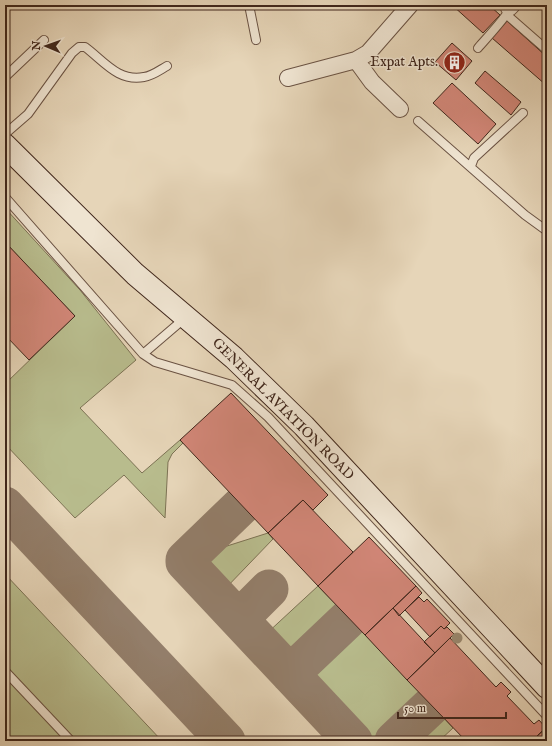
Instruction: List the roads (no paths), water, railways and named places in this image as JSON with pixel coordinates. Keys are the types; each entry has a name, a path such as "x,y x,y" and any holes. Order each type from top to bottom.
{"main road":[{"name":"GENERAL AVIATION ROAD","path":"5,145 135,274 234,358 304,426 547,687"}],"street":[{"path":"288,78 356,60 368,53 410,5"},
{"path":"356,60 372,82 400,108"}],"lane":[{"path":"249,5 256,40"},
{"path":"478,48 510,9 547,50"},
{"path":"5,77 44,40"},
{"path":"5,134 28,114 72,53 79,47 85,47 116,73 133,77 145,77 167,66"},
{"path":"471,166 474,158 523,113"},
{"path":"418,121 471,166 524,215 547,231"},
{"path":"5,197 143,354 155,362 232,385 243,393 268,417 403,560 547,716"},
{"path":"143,354 186,317"},
{"path":"5,671 71,741"}],"place":[{"name":"Expat Apts.","path":"454,62"}]}
